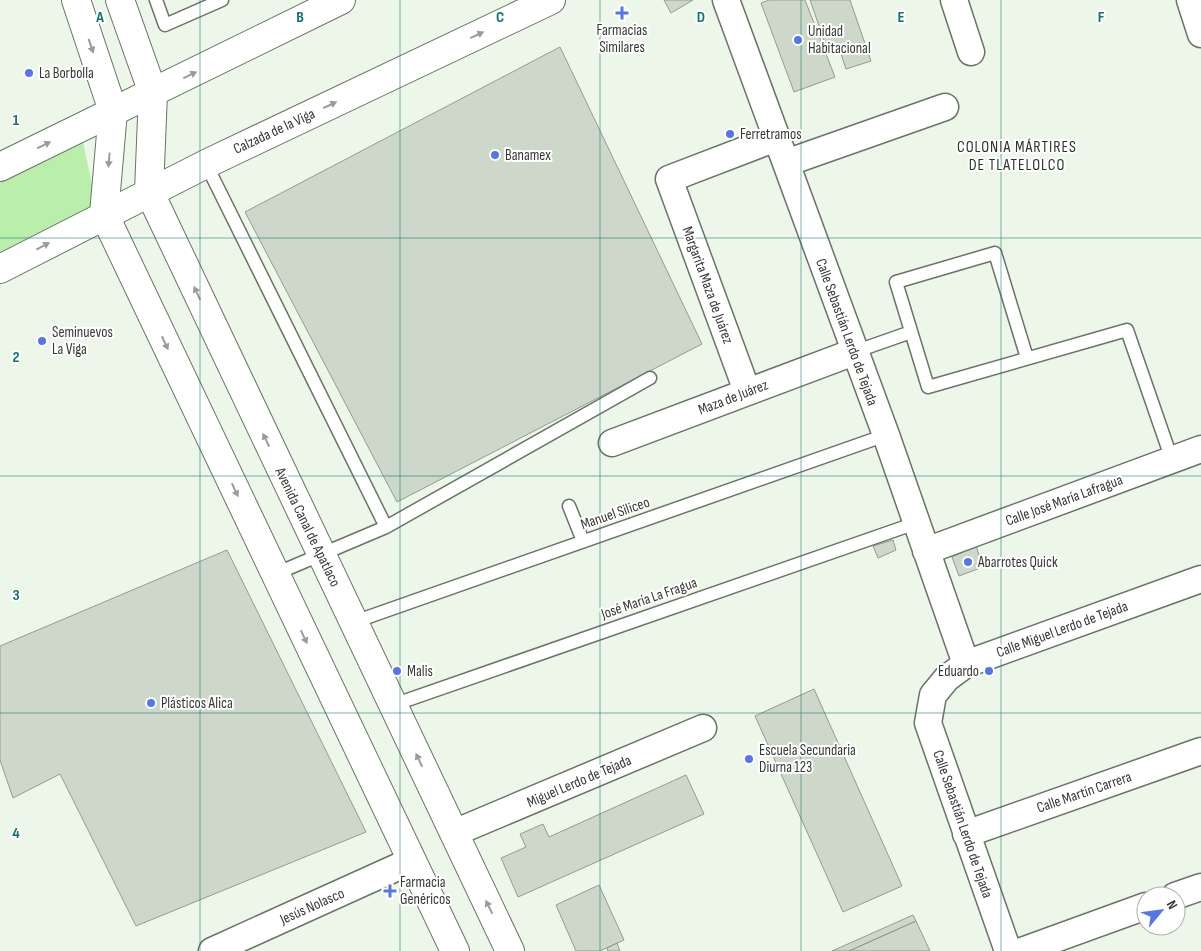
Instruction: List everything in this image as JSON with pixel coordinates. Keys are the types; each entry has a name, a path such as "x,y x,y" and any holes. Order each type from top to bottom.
{"street":[{"path":"76,0 113,111 104,214 455,951"},
{"path":"120,0 153,93"},
{"path":"0,167 341,0"},
{"name":"Calzada de la Viga","path":"0,269 149,191 551,0"},
{"name":"Calle Sebastián Lerdo de Tejada","path":"726,0 886,435 966,664"},
{"path":"954,0 971,52"},
{"path":"1190,0 1201,34"},
{"name":"Avenida Canal de Apatlaco","path":"153,93 149,191 510,951"},
{"path":"786,163 945,106"},
{"name":"Margarita Maza de Juárez","path":"747,391 669,179 776,138"},
{"name":"Maza de Juárez","path":"612,443 854,352"},
{"name":"Calle José María Lafragua","path":"926,551 1201,449"},
{"name":"Calle Miguel Lerdo de Tejada","path":"933,695 947,678 966,664 1201,579"},
{"name":"Calle Sebastián Lerdo de Tejada","path":"933,695 928,724 1008,951"},
{"name":"Miguel Lerdo de Tejada","path":"454,833 703,728"},
{"name":"Calle Martín Carrera","path":"966,834 1201,751"},
{"name":"Jesús Nolasco","path":"212,951 411,861"},
{"path":"1186,892 1201,886"},
{"path":"1022,951 1136,910"}],"lane":[{"path":"156,0 165,24 196,5 222,0"},
{"path":"206,164 386,526"},
{"path":"1027,358 995,253 896,282 928,387 1127,330 1172,460"},
{"path":"854,352 911,332"},
{"path":"275,574 386,526 650,378"},
{"name":"Manuel Siliceo","path":"354,622 886,435"},
{"path":"569,506 583,541"},
{"name":"José María La Fragua","path":"393,705 916,523"}],"green space":[{"path":"82,137 97,209 0,260 0,177"}],"building":[{"path":"664,0 693,0 671,13"},
{"name":"Unidad Habitacional","path":"769,0 805,0 835,77 794,92 761,3"},
{"path":"810,0 850,0 871,61 846,69 839,48 828,52"},
{"path":"560,47 702,344 397,502 245,212"},
{"path":"893,540 896,550 878,558 873,546"},
{"name":"Abarrotes Quick","path":"976,546 983,567 959,576 952,557"},
{"name":"Plásticos Alica","path":"227,550 366,832 136,926 60,774 13,798 0,760 0,646"},
{"path":"814,689 902,886 843,912 755,716"},
{"path":"686,775 704,814 518,897 501,858 526,847 520,834 543,824 549,837"},
{"path":"599,885 624,940 600,951 576,951 556,905"},
{"path":"913,915 916,921 849,951 832,951"},
{"path":"916,921 930,951 849,951"},
{"path":"617,943 620,951 608,951 607,948"}],"place":[{"name":"Farmacias Similares","path":"622,13"},
{"name":"Unidad Habitacional","path":"798,40"},
{"name":"La Borbolla","path":"29,73"},
{"name":"Ferretramos","path":"730,134"},
{"name":"Banamex","path":"495,155"},
{"name":"Seminuevos La Viga","path":"42,341"},
{"name":"Abarrotes Quick","path":"968,562"},
{"name":"Malis","path":"397,671"},
{"name":"Eduardo","path":"989,671"},
{"name":"Plásticos Alica","path":"151,703"},
{"name":"Escuela Secundaria Diurna 123","path":"749,759"},
{"name":"Farmacia Genéricos","path":"390,891"}],"district":[{"name":"COLONIA MÁRTIRES DE TLATELOLCO","path":"1017,155"}]}
